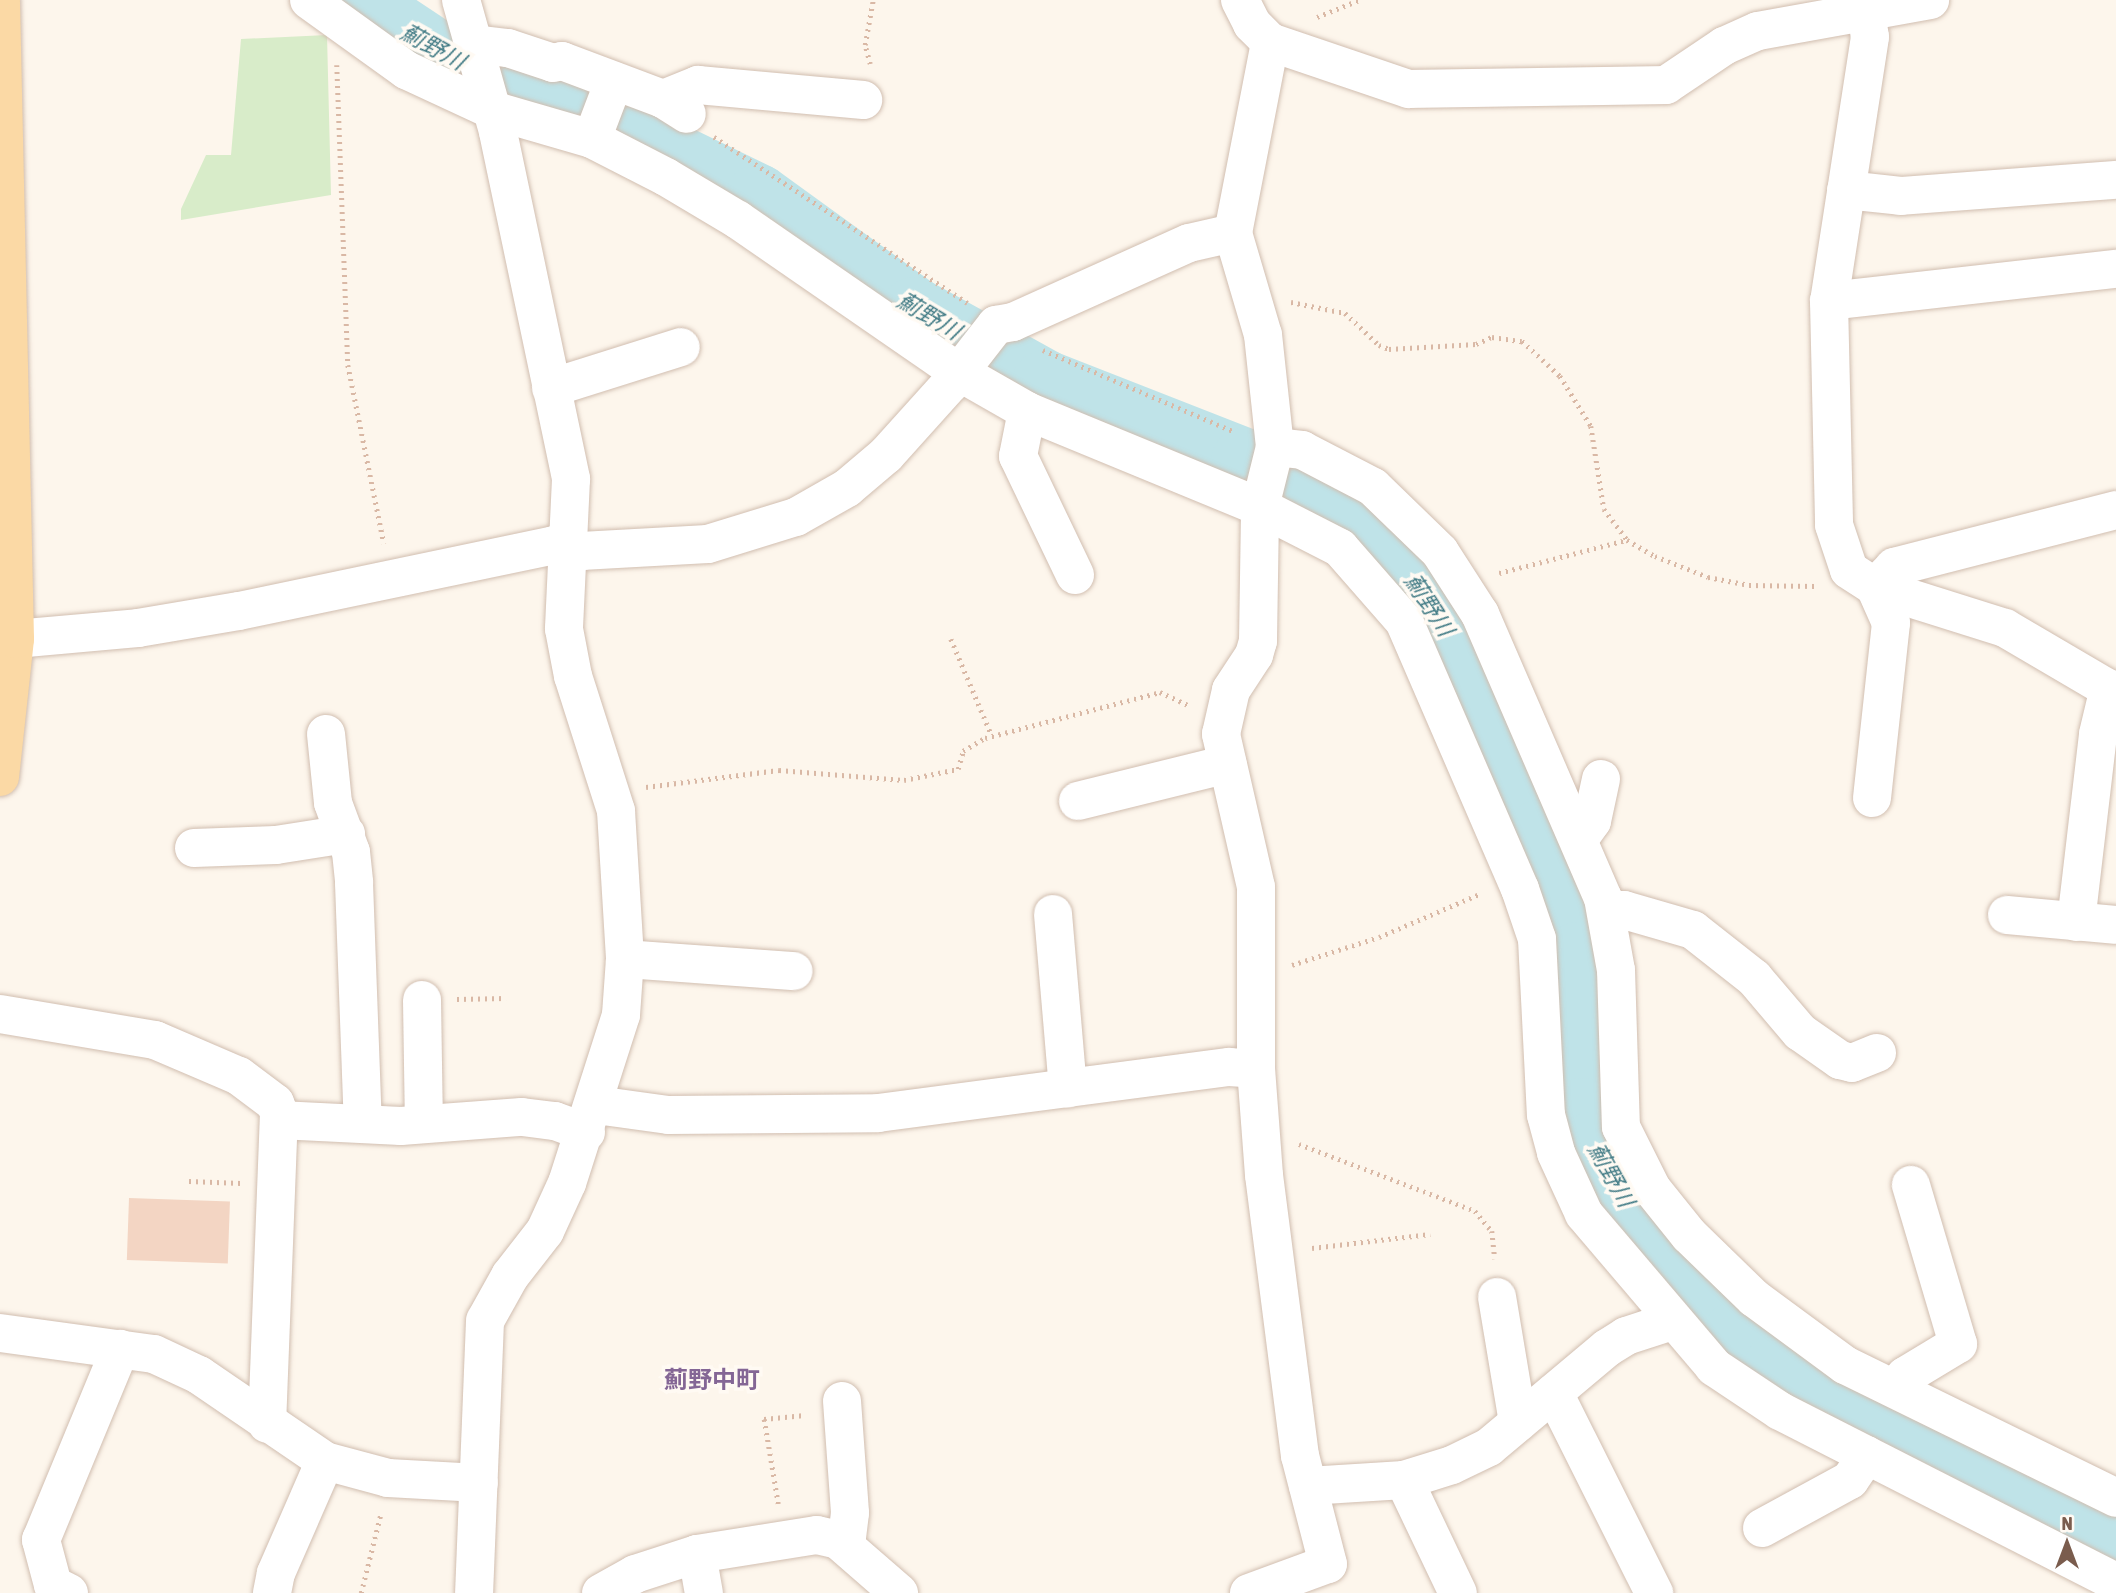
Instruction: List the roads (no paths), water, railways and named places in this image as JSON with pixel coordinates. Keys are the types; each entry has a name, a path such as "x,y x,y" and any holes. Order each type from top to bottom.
{"main road":[{"path":"0,777 15,639 1,0"}],"street":[{"path":"461,0 492,110 571,479 562,601 573,676 617,811 625,959 621,1015 591,1118 545,1231 510,1276 485,1321 474,1593"},
{"path":"1240,0 1252,24 1270,42 1409,89 1666,85 1724,46 1758,31 1930,0"},
{"path":"322,10 405,70 492,110 592,139 738,220 957,371 1027,411 1260,507 1340,548 1404,621 1517,881 1537,939 1542,1076 1556,1153 1584,1214 1672,1321 1714,1367 1780,1411 2116,1582"},
{"path":"1866,12 1870,37 1829,301 1833,525 1849,570 1866,582 2005,628 2113,691 2098,734 2076,922"},
{"path":"1249,1593 1328,1564 1308,1486 1273,1253 1259,1129 1256,1069 1256,887 1227,764 1222,717 1231,690 1254,655 1258,641 1260,507 1275,447 1263,335 1233,233 1270,42"},
{"path":"474,44 562,61 675,106 698,85 868,85"},
{"path":"592,139 614,81"},
{"path":"1846,190 1901,196 2116,180"},
{"path":"15,639 138,628 554,545 566,548 708,544 796,517 847,488 886,454 996,324 1013,322 1189,243 1233,233"},
{"path":"1829,301 2116,269"},
{"path":"551,388 681,347"},
{"path":"1027,411 1018,456 1075,575"},
{"path":"1275,447 1302,450 1373,487 1413,522 1461,580 1579,839 1606,911 1616,970 1620,1127 1652,1189 1698,1245 1787,1325 1845,1364 2116,1498"},
{"path":"1866,582 1894,567 2116,510"},
{"path":"1866,582 1891,623 1872,798"},
{"path":"326,734 333,803 346,834 355,883 363,1123"},
{"path":"1078,801 1227,764"},
{"path":"1579,839 1592,821 1601,779"},
{"path":"194,848 276,845 346,834"},
{"path":"1606,911 1636,913 1693,930 1754,978 1800,1032 1840,1060 1852,1063 1877,1053"},
{"path":"1053,914 1068,1088"},
{"path":"2007,915 2116,925"},
{"path":"625,959 794,971"},
{"path":"422,1000 424,1124"},
{"path":"0,1014 128,1032 155,1040 239,1076 275,1103 279,1120 267,1424"},
{"path":"279,1120 424,1124 522,1117 555,1121 667,1115 801,1116 878,1112 1229,1067 1256,1069"},
{"path":"1900,1390 1905,1376 1958,1344 1911,1185"},
{"path":"1497,1297 1518,1422"},
{"path":"1308,1486 1405,1480 1452,1465 1489,1447 1617,1342 1672,1321"},
{"path":"0,1333 154,1354 199,1375 267,1424 325,1461 388,1478 479,1483"},
{"path":"69,1593 53,1585 41,1539 120,1349"},
{"path":"1553,1393 1654,1593"},
{"path":"842,1406 850,1513 846,1546"},
{"path":"1762,1528 1850,1480 1867,1455"},
{"path":"272,1593 276,1573 325,1461"},
{"path":"1405,1480 1458,1593"},
{"path":"601,1593 635,1574 697,1554 817,1535 846,1546 899,1593"},
{"path":"697,1554 704,1593"}],"waterway":[{"name":"薊野川","path":"357,0 441,56 626,133 758,197 914,310 1045,383 1244,461 1320,497 1381,538 1441,615 1539,833 1578,955 1582,1111 1592,1145 1609,1180 1665,1259 1736,1334 1778,1365 2116,1540"}],"district":[{"name":"薊野中町","path":"712,1380"}]}
